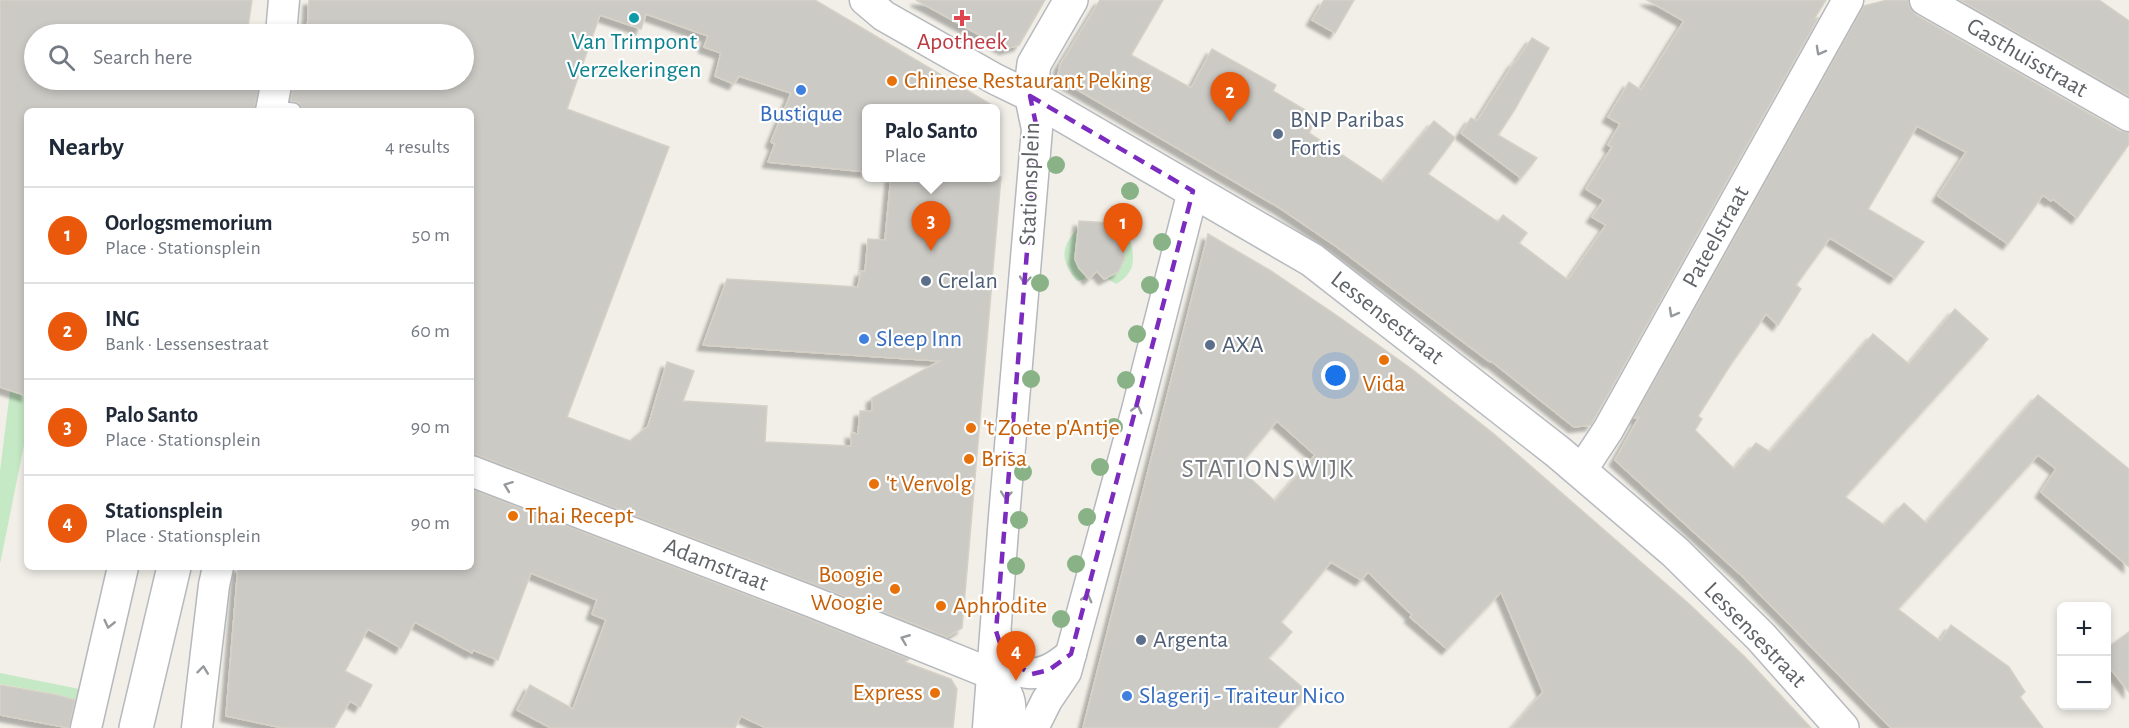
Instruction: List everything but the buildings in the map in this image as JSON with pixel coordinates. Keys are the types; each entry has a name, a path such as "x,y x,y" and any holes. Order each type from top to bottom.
{"main road":[{"path":"1030,96 1034,64 1071,0"},
{"name":"Lessensestraat","path":"1030,96 1312,260 1581,471 1675,552 1761,637 1842,728"},
{"path":"136,728 173,570"}],"street":[{"path":"282,24 284,0"},
{"name":"Lessensestraat","path":"865,0 884,16 995,79 1030,96"},
{"name":"Pateelstraat","path":"1581,471 1608,430 1848,0"},
{"name":"Gasthuisstraat","path":"1924,0 2129,116"},
{"path":"277,90 278,108"},
{"name":"Stationsplein","path":"988,728 1037,129 1030,96"},
{"path":"1033,728 1047,700 1066,672 1134,422 1193,191"},
{"name":"Adamstraat","path":"474,472 992,674"},
{"path":"86,728 122,570"},
{"path":"197,728 217,570"},
{"name":"Stationsplein","path":"996,631 1005,659 1022,672 1032,674 1049,670 1071,654"},
{"path":"992,674 1005,688 1010,700 1009,728"}],"highlighted area":[{"path":"1030,96 1193,191 1071,654 1049,670 1032,674 1005,659 996,631 1037,129"}],"green space":[{"path":"1084,223 1075,256 1085,279 1077,281 1067,265 1065,251 1071,237"},
{"path":"1119,227 1129,238 1133,261 1127,275 1116,284 1108,279 1124,262 1124,251 1116,231"},
{"path":"10,391 24,396 24,445 0,564 0,471"},
{"path":"0,673 84,690 80,701 56,694 0,684"}],"place":[{"name":"Van Trimpont Verzekeringen","path":"634,18"},
{"name":"Apotheek","path":"962,18"},
{"name":"Chinese Restaurant Peking","path":"892,81"},
{"name":"Bustique","path":"801,90"},
{"name":"ING","path":"1230,122"},
{"name":"BNP Paribas Fortis","path":"1278,134"},
{"name":"Palo Santo","path":"931,251"},
{"name":"Oorlogsmemorium","path":"1123,253"},
{"name":"Crelan","path":"926,281"},
{"name":"Sleep Inn","path":"864,339"},
{"name":"AXA","path":"1210,345"},
{"name":"Vida","path":"1384,360"},
{"name":"'t Zoete p'Antje","path":"971,428"},
{"name":"Brisa","path":"969,459"},
{"name":"'t Vervolg","path":"874,484"},
{"name":"Thai Recept","path":"513,516"},
{"name":"Boogie Woogie","path":"895,589"},
{"name":"Aphrodite","path":"941,606"},
{"name":"Argenta","path":"1141,640"},
{"name":"Stationsplein","path":"1016,681"},
{"name":"Express","path":"935,693"},
{"name":"Slagerij - Traiteur Nico","path":"1127,696"}],"district":[{"name":"STATIONSWIJK","path":"1268,469"}]}
